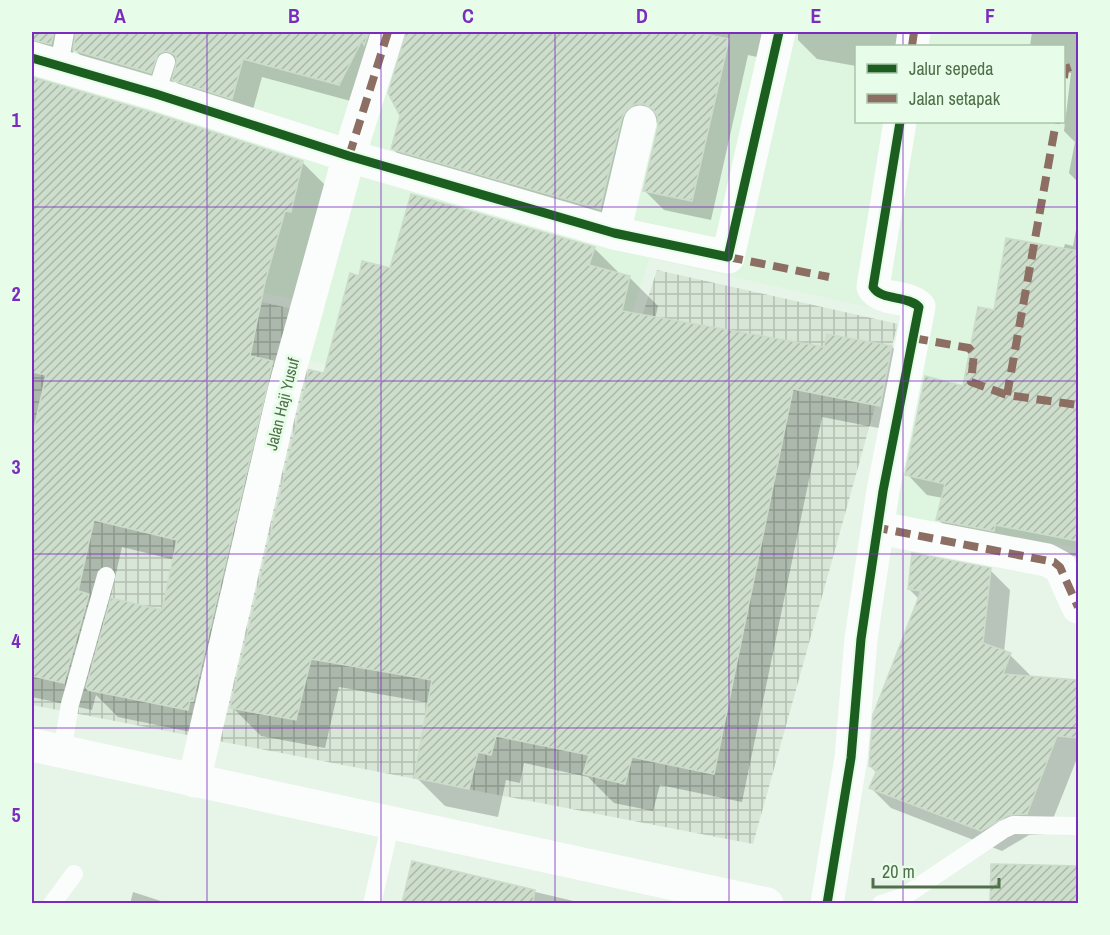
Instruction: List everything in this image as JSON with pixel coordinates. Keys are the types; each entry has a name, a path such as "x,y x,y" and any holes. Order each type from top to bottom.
{"street":[{"name":"Jalan Haji Yusuf","path":"194,781 284,391 349,156 388,32"},
{"path":"45,62 156,94 349,156 614,233 728,257 779,32"},
{"path":"614,233 640,122"},
{"path":"827,903 851,758 861,639 884,491 919,307 911,302 877,292 873,287 900,123"},
{"path":"879,528 1054,562 1060,567 1078,607"},
{"path":"47,748 767,903"}],"lane":[{"path":"45,62 65,32"},
{"path":"156,94 165,62"},
{"path":"47,748 70,704 106,576"},
{"path":"372,903 391,822"},
{"path":"881,903 903,897 1013,825 1078,826"},
{"path":"52,903 74,874"}],"shaded area":[{"path":"32,32 1078,32 1078,548 887,514 921,319 649,258 600,420 309,361 325,307 32,239"},
{"path":"32,250 311,313 301,367 602,440 657,270 898,324 753,844 32,705"}],"building":[{"path":"32,32 54,32 51,44 32,40"},
{"path":"76,32 369,32 364,45 362,40 339,85 243,59 232,99 172,80 177,60 170,52 164,51 158,54 151,73 73,50"},
{"path":"406,32 694,32 729,39 692,201 643,191 658,126 658,117 653,109 644,104 635,104 627,109 622,117 600,209 391,149 400,116 388,93"},
{"path":"32,77 151,112 303,161 291,212 285,211 265,282 250,356 273,361 193,701 190,700 188,710 88,690 86,687 111,598 162,610 177,540 94,520 78,591 89,594 64,683 32,676 32,438 46,375 32,372"},
{"path":"411,194 595,247 589,265 630,276 622,311 824,347 827,334 892,346 880,406 793,389 714,774 632,757 625,784 583,774 589,755 496,736 491,755 478,752 469,789 414,778 432,680 311,659 296,720 230,708 309,370 324,373 350,273 359,276 362,261 390,268"},
{"path":"1006,238 1078,251 1078,541 995,525 994,531 936,520 945,484 905,475 925,376 963,386 978,307 994,310"},
{"path":"912,553 991,568 983,643 1011,653 1003,674 1078,680 1078,738 1057,736 1027,814 1008,815 981,831 869,788 877,770 869,766 873,715 921,591 908,589"},
{"path":"412,861 535,890 533,903 402,903"},
{"path":"991,864 1078,866 1078,903 990,903"}],"marked path":[{"path":"349,156 388,32"},
{"path":"912,45 914,32"},
{"path":"1065,69 1078,67"},
{"path":"1007,395 1056,123"},
{"path":"728,257 829,277"},
{"path":"913,338 969,348 974,354 971,382 1007,395 1078,405"},
{"path":"879,522 879,528 1054,562 1060,567 1078,607"}],"cycle path":[{"path":"32,58 156,94 349,156 614,233 728,257 779,32"},
{"path":"827,904 851,758 861,639 883,491 919,307 914,303 882,294 873,287 900,123"}]}
